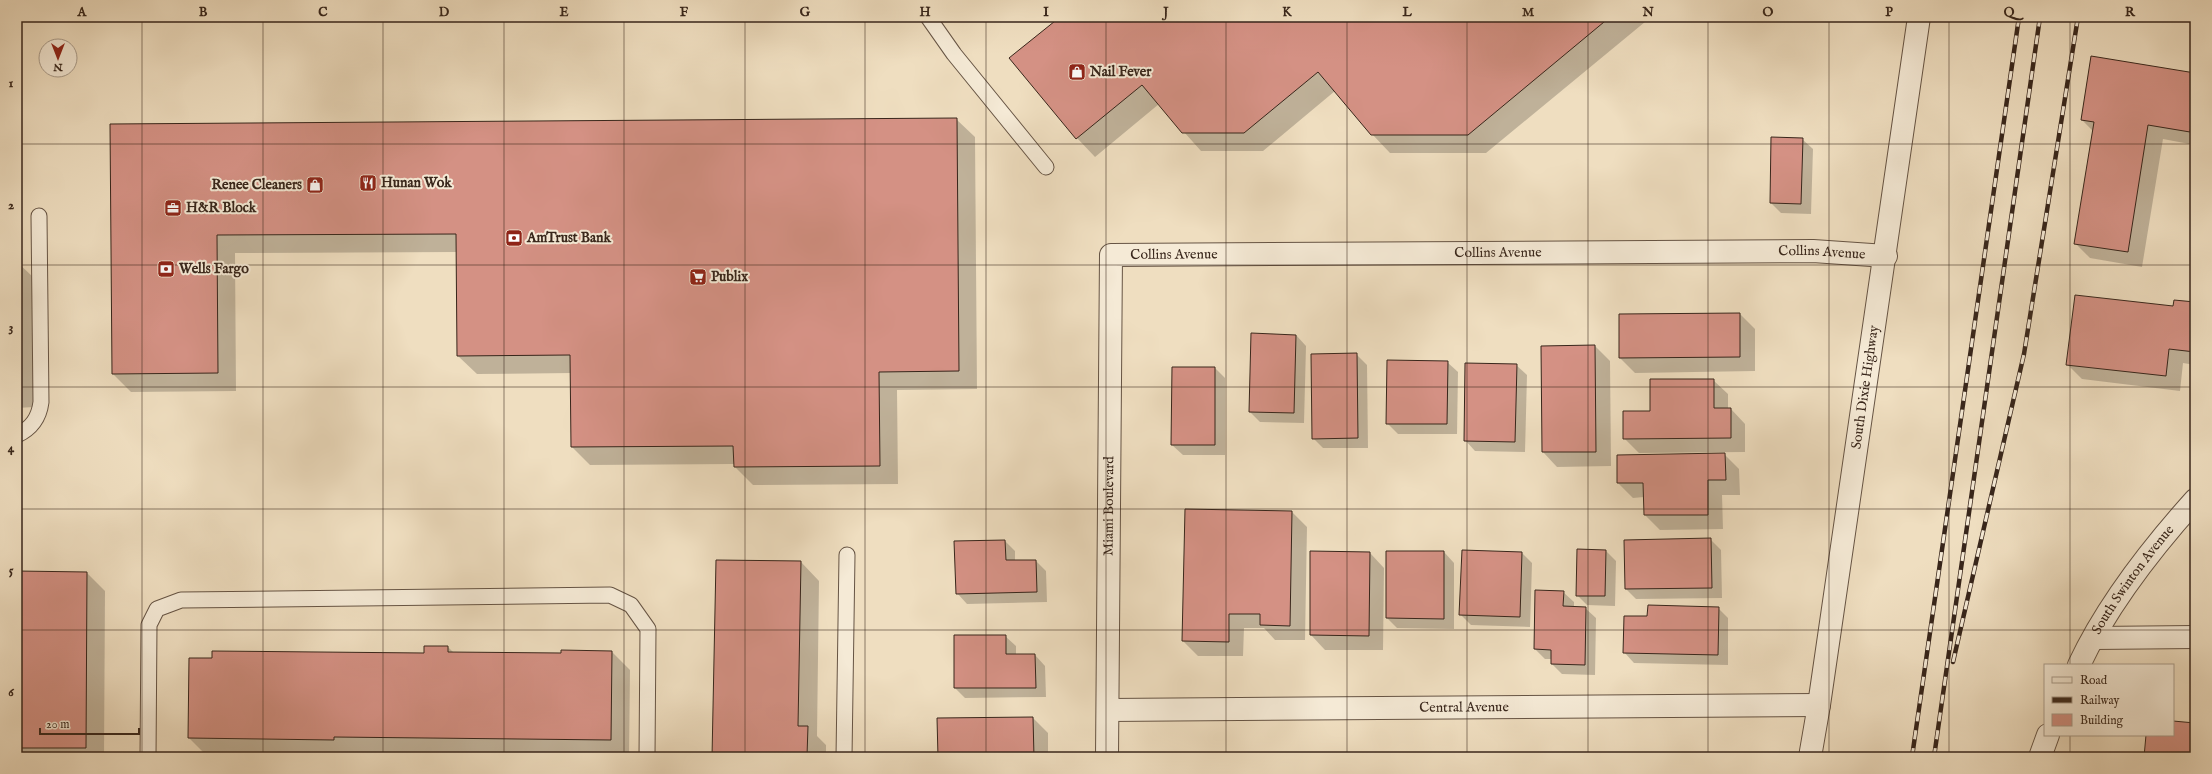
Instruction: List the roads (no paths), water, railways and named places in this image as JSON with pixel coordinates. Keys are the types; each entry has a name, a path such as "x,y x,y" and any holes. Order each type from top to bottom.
{"street":[{"name":"South Dixie Highway","path":"1810,757 1886,256 1919,17"},
{"name":"Collins Avenue","path":"1111,255 1813,251 1886,256"},
{"name":"Miami Boulevard","path":"1108,757 1111,255"},
{"name":"South Swinton Avenue","path":"2081,664 2094,638 2125,588 2177,520 2195,500"},
{"path":"2094,638 2195,638"},
{"name":"Central Avenue","path":"1108,710 1819,705"},
{"path":"2040,757 2048,736"}],"lane":[{"path":"928,17 954,54 1046,167"},
{"path":"17,435 25,431 34,423 40,413 42,402 39,216"},
{"path":"844,757 847,555"},
{"path":"148,757 149,625 158,609 181,600 610,595 631,606 648,629 647,757"}],"railway":[{"path":"1912,757 2019,17"},
{"path":"1934,757 2040,17"},
{"path":"1953,662 2024,354 2078,17"}],"place":[{"name":"Nail Fever","path":"1077,72"},
{"name":"Hunan Wok","path":"368,183"},
{"name":"Renee Cleaners","path":"315,185"},
{"name":"H&R Block","path":"173,208"},
{"name":"AmTrust Bank","path":"514,238"},
{"name":"Wells Fargo","path":"166,269"},
{"name":"Publix","path":"698,277"}]}
